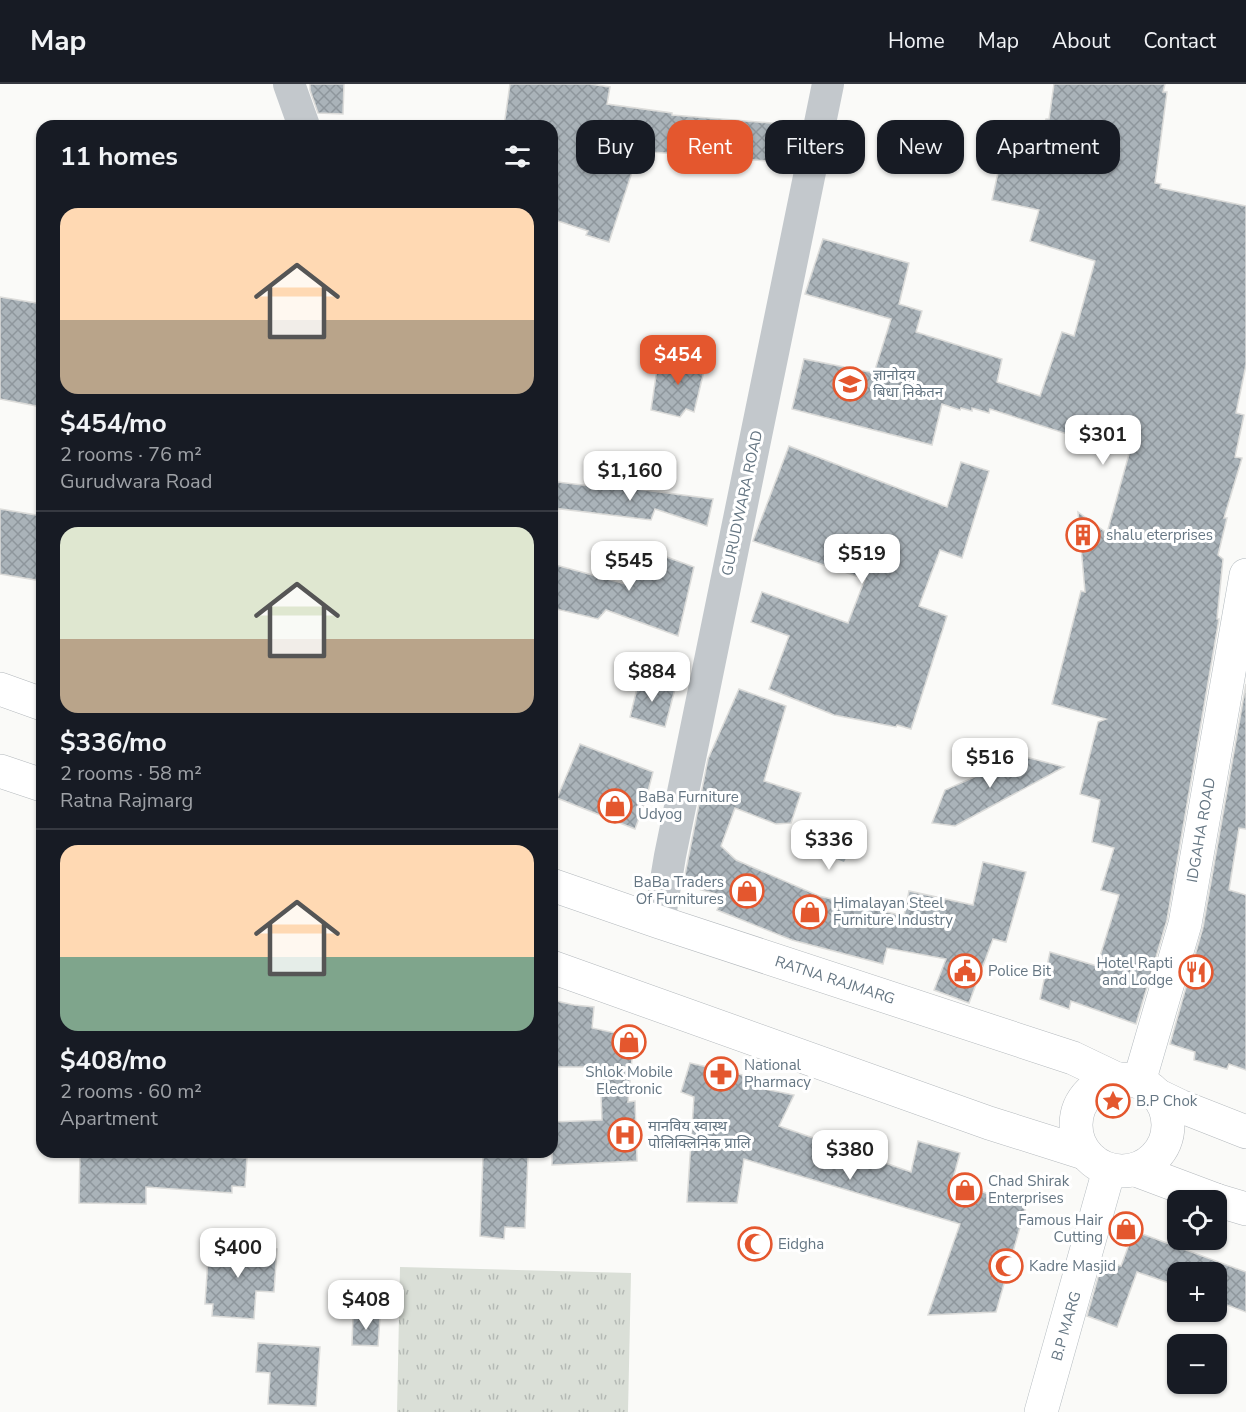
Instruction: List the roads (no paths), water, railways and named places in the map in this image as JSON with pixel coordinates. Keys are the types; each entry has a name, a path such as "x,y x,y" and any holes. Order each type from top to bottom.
{"main road":[{"name":"IDGAHA ROAD","path":"1138,1085 1185,924 1246,575"},
{"path":"0,689 36,702"},
{"path":"0,771 36,783"},
{"name":"RATNA RAJMARG","path":"558,887 1073,1058 1138,1085 1180,1106 1246,1132"},
{"path":"558,969 989,1123 1187,1190"},
{"path":"1138,1085 1167,1115 1167,1137 1157,1155 1110,1164 1077,1137 1076,1118 1082,1101 1097,1086 1138,1085"},
{"name":"B.P MARG","path":"1041,1412 1110,1164"},
{"path":"1227,1203 1246,1209"}],"street":[{"path":"289,84 302,120"},
{"name":"GURUDWARA ROAD","path":"659,922 670,856 828,84"}],"place":[{"name":"ज्ञानाेदय बिधा निकेतन","path":"850,384"},
{"name":"shalu eterprises","path":"1083,535"},
{"name":"BaBa Furniture Udyog","path":"615,806"},
{"name":"BaBa Traders Of Furnitures","path":"747,891"},
{"name":"Himalayan Steel Furniture Industry","path":"810,912"},
{"name":"Police Bit","path":"965,971"},
{"name":"Hotel Rapti and Lodge","path":"1196,972"},
{"name":"Shlok Mobile Electronic","path":"629,1042"},
{"name":"National Pharmacy","path":"721,1074"},
{"name":"B.P Chok","path":"1113,1101"},
{"name":"मानविय स्वास्थ पोलिक्लिनिक प्रालि","path":"625,1135"},
{"name":"Chad Shirak Enterprises","path":"965,1190"},
{"name":"Famous Hair Cutting","path":"1126,1229"},
{"name":"Eidgha","path":"755,1244"},
{"name":"Kadre Masjid","path":"1006,1266"}]}
